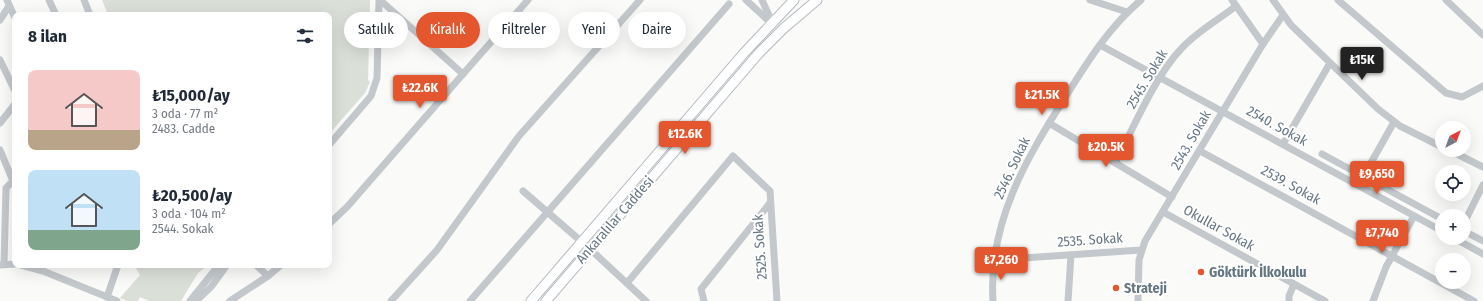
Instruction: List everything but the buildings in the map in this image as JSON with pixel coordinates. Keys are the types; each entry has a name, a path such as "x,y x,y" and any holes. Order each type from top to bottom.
{"main road":[{"name":"Ankaralılar Caddesi","path":"531,301 772,22 794,0"},
{"name":"Ankaralılar Caddesi","path":"546,301 759,53 784,28 816,0"},
{"path":"582,242 590,249"}],"street":[{"path":"49,0 55,12"},
{"path":"84,0 89,12"},
{"path":"380,0 463,74"},
{"path":"332,142 371,96 377,78 380,0"},
{"path":"332,221 347,207 528,0"},
{"path":"391,301 437,250 519,136 640,0"},
{"path":"746,0 772,22"},
{"path":"762,0 772,22"},
{"path":"1090,0 1127,12"},
{"name":"2546. Sokak","path":"993,301 992,279 1000,229 1015,187 1031,154 1049,123 1100,45 1127,12 1141,0"},
{"path":"1273,0 1283,15 1364,96 1394,122 1435,143"},
{"path":"1338,0 1446,93 1462,97 1483,86"},
{"path":"1446,0 1483,35"},
{"path":"0,20 8,3"},
{"path":"1234,3 1263,44"},
{"name":"2545. Sokak","path":"1115,163 1160,78 1185,44 1234,3"},
{"path":"470,301 729,4"},
{"name":"2543. Sokak","path":"1141,250 1263,44 1283,15"},
{"name":"2540. Sokak","path":"1100,45 1435,227"},
{"path":"0,60 12,85"},
{"path":"1283,144 1330,63"},
{"path":"0,123 12,108"},
{"path":"1364,177 1394,122"},
{"path":"1049,123 1172,197"},
{"path":"0,150 12,177"},
{"name":"2539. Sokak","path":"1200,150 1474,301"},
{"path":"1322,154 1435,215"},
{"name":"2525. Sokak","path":"626,283 733,156 770,191 777,301"},
{"path":"1463,157 1483,167"},
{"path":"12,184 6,188 2,265 12,264"},
{"path":"1471,209 1483,186"},
{"path":"1383,199 1388,190"},
{"path":"523,191 582,242"},
{"path":"704,301 701,289 770,203"},
{"name":"Okullar Sokak","path":"1163,212 1325,301"},
{"path":"1373,301 1392,256 1414,216"},
{"path":"1471,235 1483,241"},
{"path":"1467,245 1483,254"},
{"path":"590,249 644,300"},
{"path":"1138,301 1138,273 1141,250"},
{"name":"2535. Sokak","path":"994,260 1141,250"},
{"path":"1068,301 1071,255"},
{"path":"43,268 118,301"},
{"path":"107,297 117,268"},
{"path":"190,301 217,268"},
{"path":"196,301 211,287 225,268"},
{"path":"259,268 268,276"},
{"path":"230,301 277,268"},
{"path":"1289,301 1289,296 1294,284"}],"shaded area":[{"path":"102,0 370,0 370,12 344,12 344,48 369,48 368,80 370,82 365,93 332,131 332,12 107,12"},
{"path":"136,268 204,268 198,273 181,301 149,301 140,297 138,301 127,301 120,298 140,275"}],"place":[{"name":"Göktürk İlkokulu","path":"1201,272"},
{"name":"Strateji","path":"1116,288"}]}
